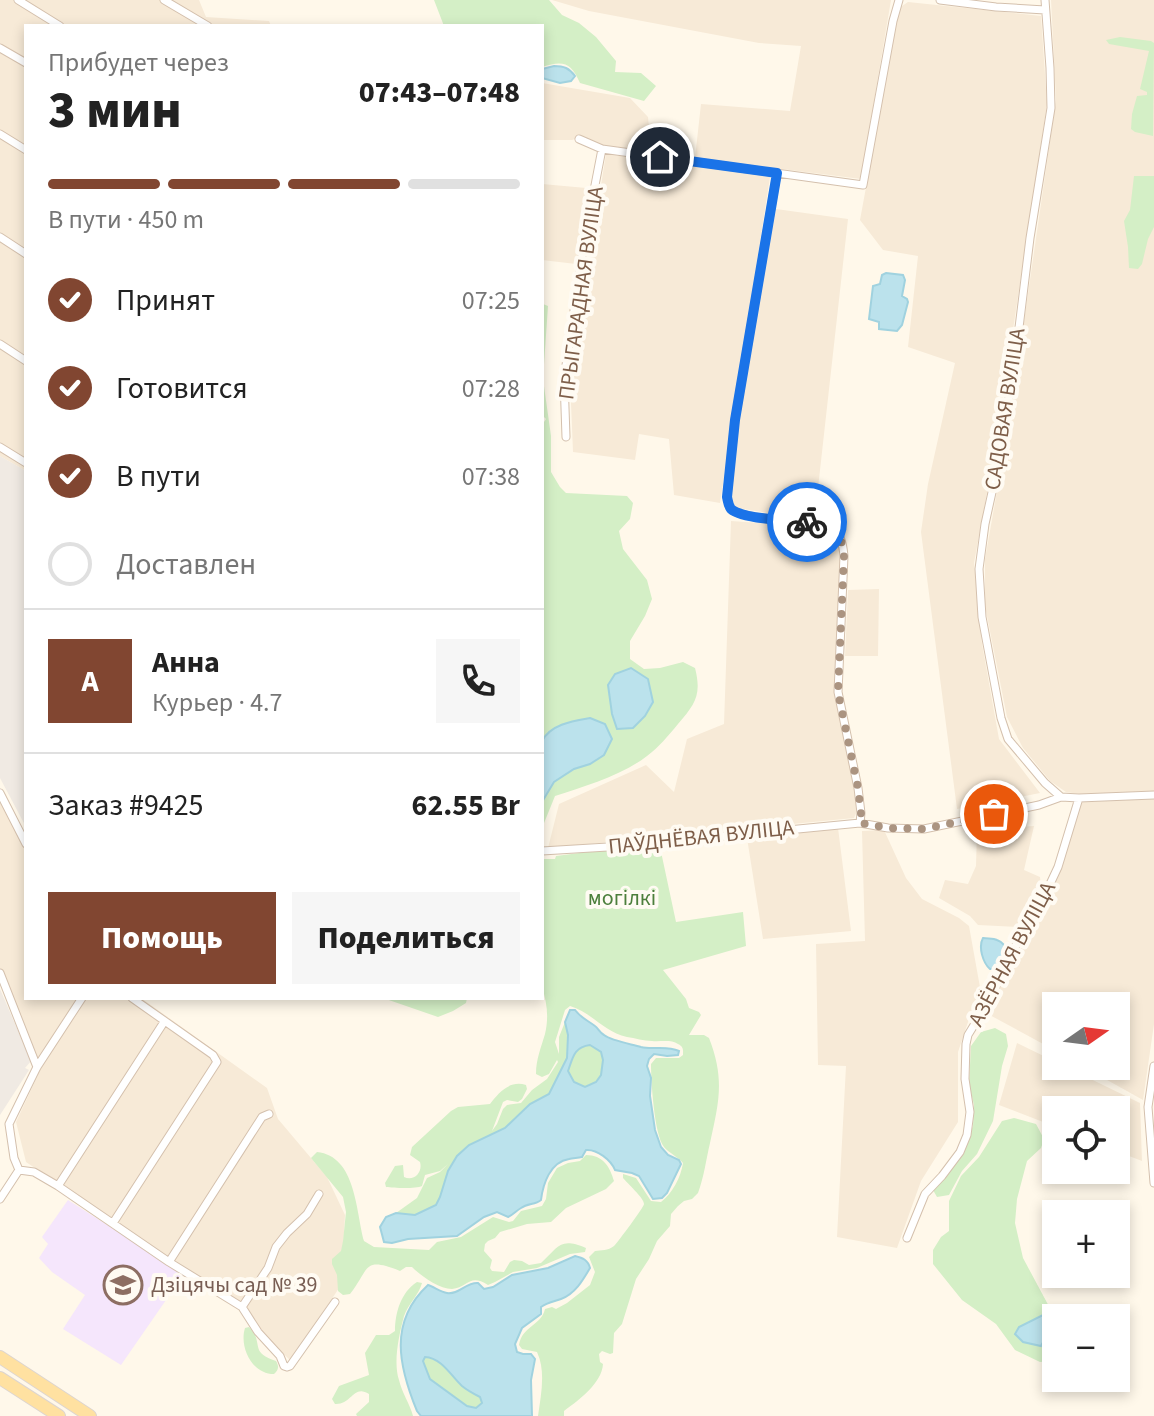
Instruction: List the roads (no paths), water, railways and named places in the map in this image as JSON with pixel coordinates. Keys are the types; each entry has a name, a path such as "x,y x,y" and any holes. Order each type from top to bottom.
{"main road":[{"path":"0,1357 90,1416"},
{"path":"0,1378 59,1416"}],"street":[{"path":"18,0 57,24"},
{"path":"164,0 205,24"},
{"path":"579,139 602,149 863,185 899,0"},
{"path":"940,0 1045,10"},
{"name":"САДОВАЯ ВУЛІЦА","path":"1045,0 1051,108 1000,456 979,569 982,617 1004,729 1008,739 1061,797"},
{"path":"183,11 187,2"},
{"path":"0,48 24,62"},
{"path":"0,134 24,149"},
{"name":"ПРЫГАРАДНАЯ ВУЛІЦА","path":"566,437 564,379 584,242 602,149"},
{"path":"777,173 735,420 727,497 732,510 779,520 825,524 839,536 844,556 838,692 858,788 860,823"},
{"path":"0,237 24,253"},
{"path":"0,344 24,360"},
{"path":"0,447 24,462"},
{"path":"0,793 24,840"},
{"name":"ПАЎДНЁВАЯ ВУЛІЦА","path":"544,851 860,823 924,829 1039,805 1061,797 1154,795"},
{"name":"АЗЁРНАЯ ВУЛІЦА","path":"907,1238 925,1194 960,1152 967,1135 970,1112 965,1079 968,1035 1023,931 1036,914 1058,867 1079,798"},
{"path":"0,973 37,1067"},
{"path":"19,1170 9,1124 37,1067 81,1000"},
{"path":"113,1223 217,1062 213,1055 135,1000"},
{"path":"58,1186 164,1022"},
{"path":"1154,1066 1148,1107 1154,1183"},
{"path":"169,1262 262,1117 269,1114"},
{"path":"19,1170 34,1172 58,1186 169,1262 242,1307 258,1332 280,1356 284,1366 290,1366 335,1302"},
{"path":"0,1199 19,1170"},
{"path":"242,1307 268,1268 276,1247 307,1214 319,1194"}],"water":[{"path":"561,66 575,76 571,81 560,83 544,79 544,68"},
{"path":"882,275 903,275 905,280 902,296 908,302 902,325 897,331 879,329 879,322 869,319 873,286 880,284"},
{"path":"631,668 648,679 653,702 633,728 617,729 608,685 615,674"},
{"path":"590,718 605,724 612,739 604,755 554,782 544,799 544,738 557,727"},
{"path":"983,938 995,939 1006,950 996,969 990,969 983,959"},
{"path":"570,1010 575,1010 612,1039 641,1047 679,1051 678,1055 654,1054 647,1066 651,1078 655,1130 661,1147 681,1164 667,1193 662,1198 653,1199 639,1176 615,1170 603,1156 586,1150 582,1157 562,1161 552,1169 541,1200 524,1206 508,1217 497,1212 484,1217 457,1236 384,1242 380,1227 386,1217 396,1213 415,1215 436,1205 457,1156 469,1145 505,1128 530,1104 549,1094 567,1058 565,1022","holes":["590,1045 601,1052 601,1075 596,1082 585,1087 574,1082 568,1071 577,1050"]},
{"path":"575,1256 585,1260 590,1268 570,1294 541,1307 541,1314 522,1328 515,1344 517,1352 531,1354 535,1359 531,1380 532,1416 421,1416 406,1378 401,1345 402,1330 415,1299 428,1285 447,1293 474,1283 484,1289 512,1275 548,1268","holes":["425,1357 431,1358 462,1386 480,1397 482,1403 476,1408 467,1406 430,1379 423,1361"]},
{"path":"1042,1316 1041,1346 1023,1342 1015,1334 1019,1327"}],"place":[{"name":"Дзіцячы сад № 39","path":"123,1285"}],"park label":[{"name":"могілкі","path":"622,898"}]}
